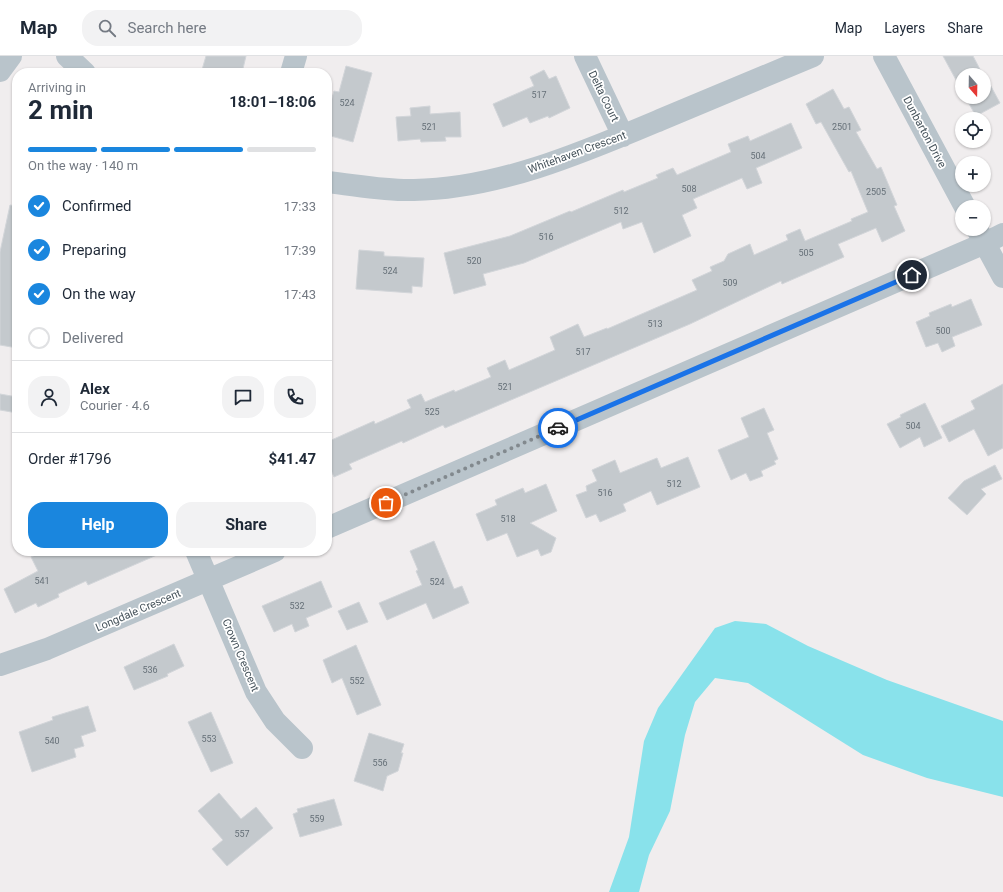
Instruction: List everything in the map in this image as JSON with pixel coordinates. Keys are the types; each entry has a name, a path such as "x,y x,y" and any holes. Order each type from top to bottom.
{"street":[{"path":"0,71 12,56"},
{"path":"67,56 80,68"},
{"path":"292,68 296,56"},
{"name":"Delta Court","path":"585,56 623,136"},
{"name":"Whitehaven Crescent","path":"332,183 369,188 414,190 457,186 499,178 580,153 813,56"},
{"name":"Dunbarton Drive","path":"884,56 961,200"},
{"path":"332,526 986,236"},
{"path":"988,236 1003,277"},
{"name":"Crown Crescent","path":"198,556 256,692 275,721 302,748"},
{"name":"Longdale Crescent","path":"0,665 46,650 264,556"}],"water":[{"path":"735,621 766,624 808,646 887,680 1003,721 1003,797 927,778 863,755 748,683 715,678 695,702 685,735 670,811 649,855 639,892 609,892 629,837 644,741 658,708 715,628"}],"building":[{"path":"206,56 246,56 243,68 202,68"},
{"path":"943,56 973,56 979,68 955,68 955,78"},
{"path":"346,66 372,73 353,142 332,136 332,98 334,91 339,92"},
{"path":"544,70 549,79 556,76 570,108 549,118 548,116 530,123 527,117 503,127 493,104 534,86 530,77"},
{"path":"991,86 1000,103 983,112 974,112 969,104 991,104"},
{"path":"833,89 844,109 849,107 861,130 856,132 877,169 881,167 897,205 894,206 905,231 882,242 876,228 838,244 844,257 782,284 781,281 690,324 445,428 443,425 403,443 402,441 349,464 352,469 334,477 332,472 332,440 374,421 375,424 411,408 407,400 421,394 425,402 454,390 455,392 491,377 487,368 505,360 509,370 555,350 550,337 578,324 584,337 607,329 697,290 692,280 712,271 710,267 724,261 728,254 750,244 754,255 788,240 786,235 800,229 805,241 852,221 851,219 868,212 851,171 849,172 821,122 816,124 806,104"},
{"path":"430,106 430,114 460,112 461,137 445,137 446,141 421,142 420,139 398,141 396,117 411,116 410,108"},
{"path":"791,123 802,148 756,168 762,183 747,189 742,178 693,199 697,208 682,215 691,236 654,253 642,222 623,229 621,222 524,263 483,274 486,285 454,294 444,253 510,236 623,190 624,192 658,178 656,175 673,168 677,175 731,152 728,144 748,136 750,141"},
{"path":"10,205 12,205 12,347 0,345 0,252"},
{"path":"359,250 384,252 384,256 424,258 422,287 412,286 412,293 356,289"},
{"path":"971,299 982,325 952,337 955,346 942,352 938,343 926,347 916,322 930,316 929,313 951,304 952,307"},
{"path":"1003,384 1003,448 988,456 974,429 949,442 941,426 975,409 971,401"},
{"path":"0,394 12,396 12,412 0,410"},
{"path":"925,403 942,438 924,447 920,437 900,448 887,424 901,417 900,415"},
{"path":"764,408 774,430 767,433 778,459 774,461 776,464 761,471 763,476 750,481 746,473 731,480 718,450 749,437 741,418"},
{"path":"688,457 700,487 657,505 651,491 623,504 626,511 600,522 596,514 586,518 576,495 587,491 586,486 597,481 592,470 615,460 620,473 657,458 661,468"},
{"path":"995,465 1002,479 981,489 986,494 967,515 948,498 964,481"},
{"path":"546,484 557,511 530,523 556,538 551,552 541,556 538,549 517,557 507,533 487,541 476,514 497,505 495,500 523,488 525,493"},
{"path":"434,541 454,589 462,586 469,603 433,619 426,603 387,620 379,603 422,585 416,571 418,570 410,551"},
{"path":"155,556 88,585 86,581 58,594 59,597 38,607 36,603 15,613 4,589 38,571 31,557"},
{"path":"321,581 332,607 306,618 309,626 295,632 292,624 274,632 262,606"},
{"path":"359,602 368,622 347,630 338,611"},
{"path":"174,644 184,666 167,674 168,676 134,690 124,667"},
{"path":"356,645 381,705 357,715 342,678 332,683 323,660"},
{"path":"88,706 96,731 81,736 84,746 74,749 76,757 32,772 19,732 53,720 52,717"},
{"path":"211,712 233,763 211,772 188,722"},
{"path":"369,733 404,744 398,771 387,776 383,791 354,781"},
{"path":"219,793 241,819 256,807 273,828 227,866 212,849 223,840 198,811"},
{"path":"334,799 342,825 300,837 293,814 298,812 297,809"}],"way so far":[{"path":"386,503 558,428"}],"route":[{"path":"558,428 912,275"}]}
